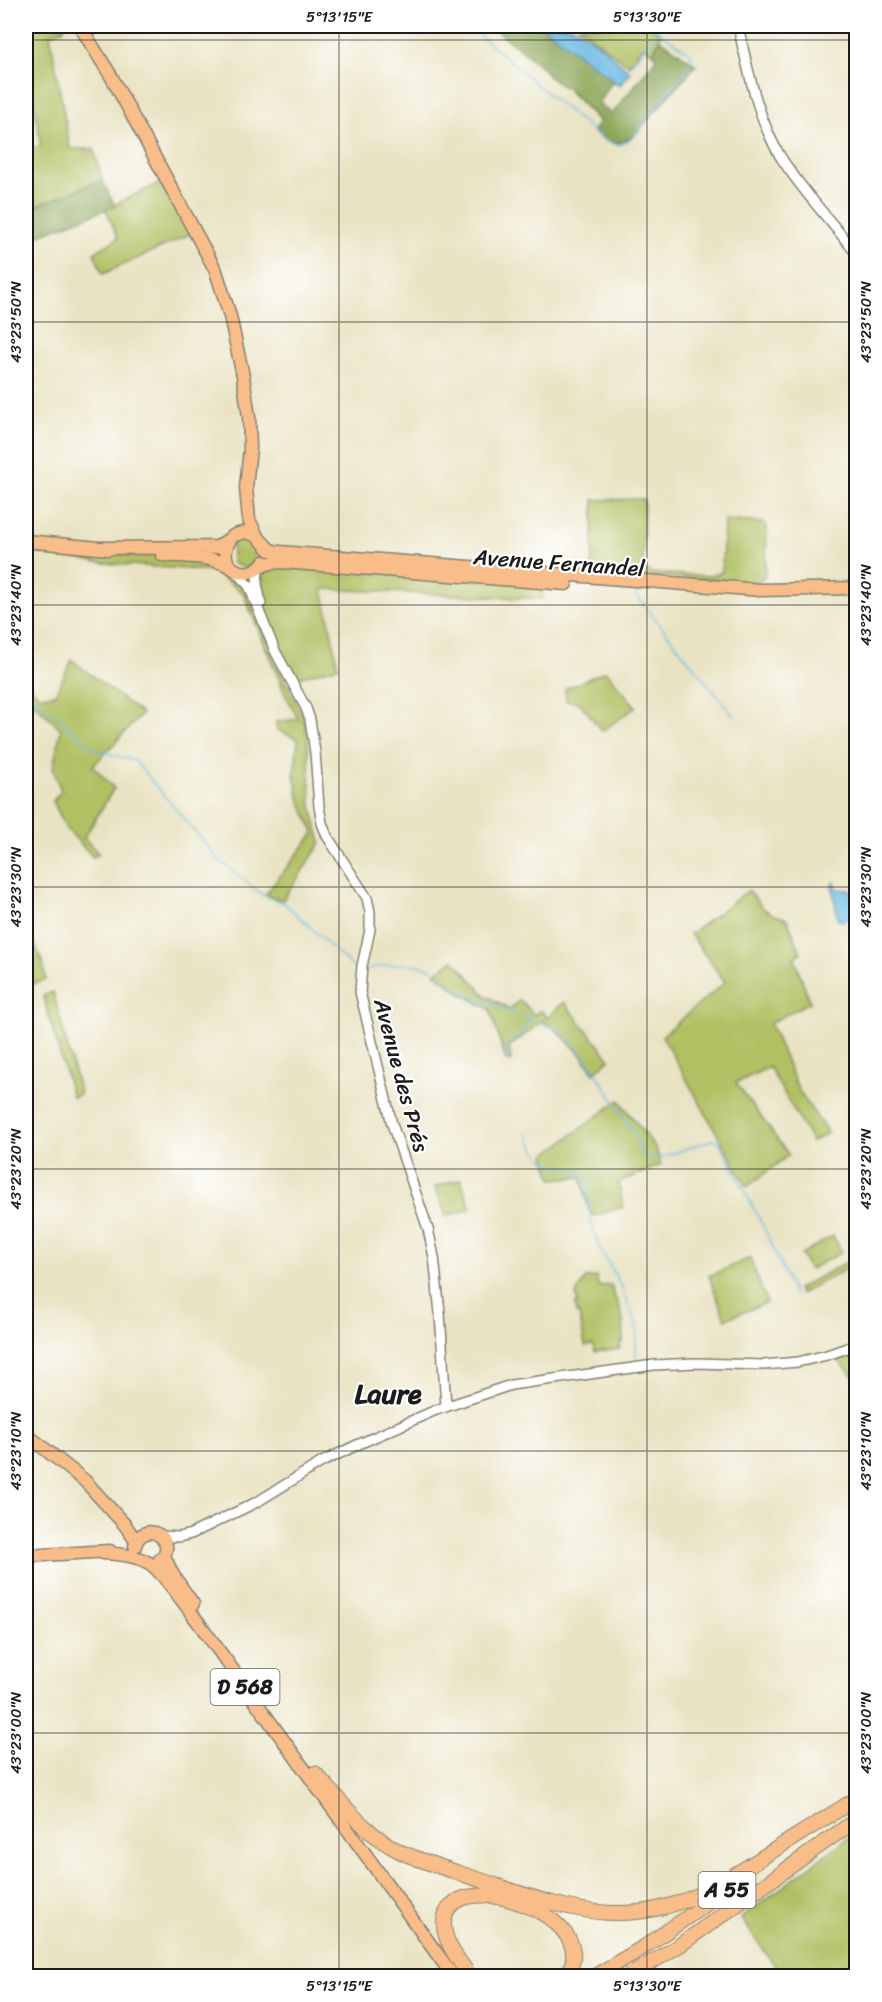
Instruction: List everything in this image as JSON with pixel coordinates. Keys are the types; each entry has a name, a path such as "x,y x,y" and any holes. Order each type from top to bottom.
{"highway":[{"path":"315,1773 370,1833 386,1845 403,1853 543,1901 592,1913 625,1914 665,1908 693,1898 715,1887 856,1799"},
{"name":"A 55","path":"595,1977 692,1915 856,1799"},
{"name":"A 55","path":"628,1977 680,1945 856,1820"},
{"path":"470,1977 451,1947 444,1924 447,1910 453,1904 460,1899 479,1895 497,1897 524,1905 556,1923 566,1934 572,1946 573,1959 566,1977"},
{"path":"634,1977 680,1945"}],"main road":[{"path":"80,26 111,76 216,272 230,316 249,417 249,456 241,523 225,551 227,562 232,567"},
{"path":"26,541 210,558 245,573 259,568 266,556 249,520 244,494"},
{"path":"101,548 218,547 246,532 260,540"},
{"name":"Avenue Fernandel","path":"260,540 270,550 279,552 744,589 854,592"},
{"name":"Avenue Fernandel","path":"259,568 270,563 282,562 498,580 695,592 783,596 854,592"},
{"path":"744,589 762,584 769,577"},
{"path":"26,1434 85,1481 107,1505 134,1527 139,1540 135,1551 145,1562"},
{"path":"26,1556 103,1552 127,1555 145,1562 160,1560 165,1554 165,1542 157,1533 103,1552"},
{"name":"D 568","path":"165,1554 173,1575 462,1977"},
{"name":"D 568","path":"145,1562 161,1575 204,1630 453,1977"}],"street":[{"path":"738,26 755,95 779,154 798,182 856,253"},
{"name":"Avenue des Prés","path":"232,567 249,586 266,629 310,720 322,823 327,836 364,892 369,905 370,930 362,966 360,992 392,1124 428,1229 434,1257 446,1407"},
{"name":"Avenue des Prés","path":"259,568 257,584 266,629"},
{"path":"165,1554 191,1534 257,1502 322,1462 446,1407 519,1383 670,1364 763,1365 798,1362 856,1345"},
{"path":"162,1536 179,1537 191,1534"}],"green space":[{"path":"26,26 65,26 63,30 50,34 70,149 94,149 102,180 32,208 26,173 26,146 41,147 26,51"},
{"path":"490,26 542,26 614,80 598,103 612,114 656,59 654,51 660,39 696,65 633,137 612,143 593,132 599,121 567,89 549,77 542,67"},
{"path":"578,26 649,26 661,34 654,51 655,54 643,46 628,65"},
{"path":"102,180 115,206 29,239 26,210"},
{"path":"161,182 191,234 103,274 94,253 118,238 106,209"},
{"path":"644,499 643,567 651,573 709,576 722,572 724,520 764,523 767,528 765,576 760,581 750,582 592,573 594,500"},
{"path":"241,537 257,543 260,550 259,561 246,569 232,563 232,543"},
{"path":"26,546 206,560 240,581 273,657 302,713 308,737 311,803 321,843 283,900 265,895 314,833 299,798 294,775 298,739 277,730 276,722 298,719 243,593 213,571 103,563 26,551"},
{"path":"279,566 544,585 542,599 323,589 338,667 295,678 271,627 262,598 263,575 268,570"},
{"path":"72,660 142,714 93,766 114,788 84,838 99,854 93,857 66,828 53,801 61,791 53,768 61,729 26,696 26,683 40,696 55,694"},
{"path":"606,671 636,707 602,731 579,702 566,701 565,689"},
{"path":"749,890 764,909 787,919 801,953 794,957 810,1002 770,1023 800,1093 828,1133 812,1142 769,1067 736,1083 789,1155 747,1187 662,1036 725,982 690,934"},
{"path":"26,925 43,963 46,980 26,986"},
{"path":"454,960 486,996 510,1009 520,1000 534,1015 541,1010 547,1018 564,1002 610,1059 594,1073 571,1044 543,1021 509,1047 511,1061 506,1061 490,1009 462,994 435,973"},
{"path":"53,992 80,1094 72,1097 43,996"},
{"path":"619,1100 656,1148 661,1165 619,1182 623,1207 594,1216 589,1211 581,1177 552,1179 545,1155"},
{"path":"461,1179 471,1209 446,1216 435,1187"},
{"path":"833,1236 842,1252 809,1270 801,1254"},
{"path":"856,1257 856,1264 800,1294 797,1289"},
{"path":"750,1258 767,1303 725,1319 709,1276"},
{"path":"597,1277 598,1286 611,1285 620,1309 624,1331 620,1349 595,1352 593,1345 585,1346 575,1304 578,1304 576,1294 586,1278"},
{"path":"856,1354 856,1379 838,1360"},
{"path":"856,1832 856,1976 782,1976 741,1918"}],"water":[{"path":"542,26 572,26 599,44 630,72 620,85 618,84"},
{"path":"834,882 838,889 851,890 856,904 856,915 843,921 838,920 832,884"}],"waterway":[{"path":"469,26 606,141 618,145 631,139 689,67 692,55 652,26"},
{"path":"627,69 658,31"},
{"path":"635,594 733,715"},
{"path":"26,690 91,747 135,761 219,860 261,894 286,904 354,968"},
{"path":"368,969 400,964 432,969"},
{"path":"438,974 472,997 556,1029 585,1056 633,1131 643,1154 650,1159 715,1139 720,1143 764,1228 794,1294"},
{"path":"509,1061 507,1044 524,1032 529,1019"},
{"path":"527,1133 532,1145 546,1161 582,1174 586,1178 594,1233 600,1249 622,1287 637,1326 636,1359"}],"district":[{"name":"Laure","path":"388,1393"}]}
